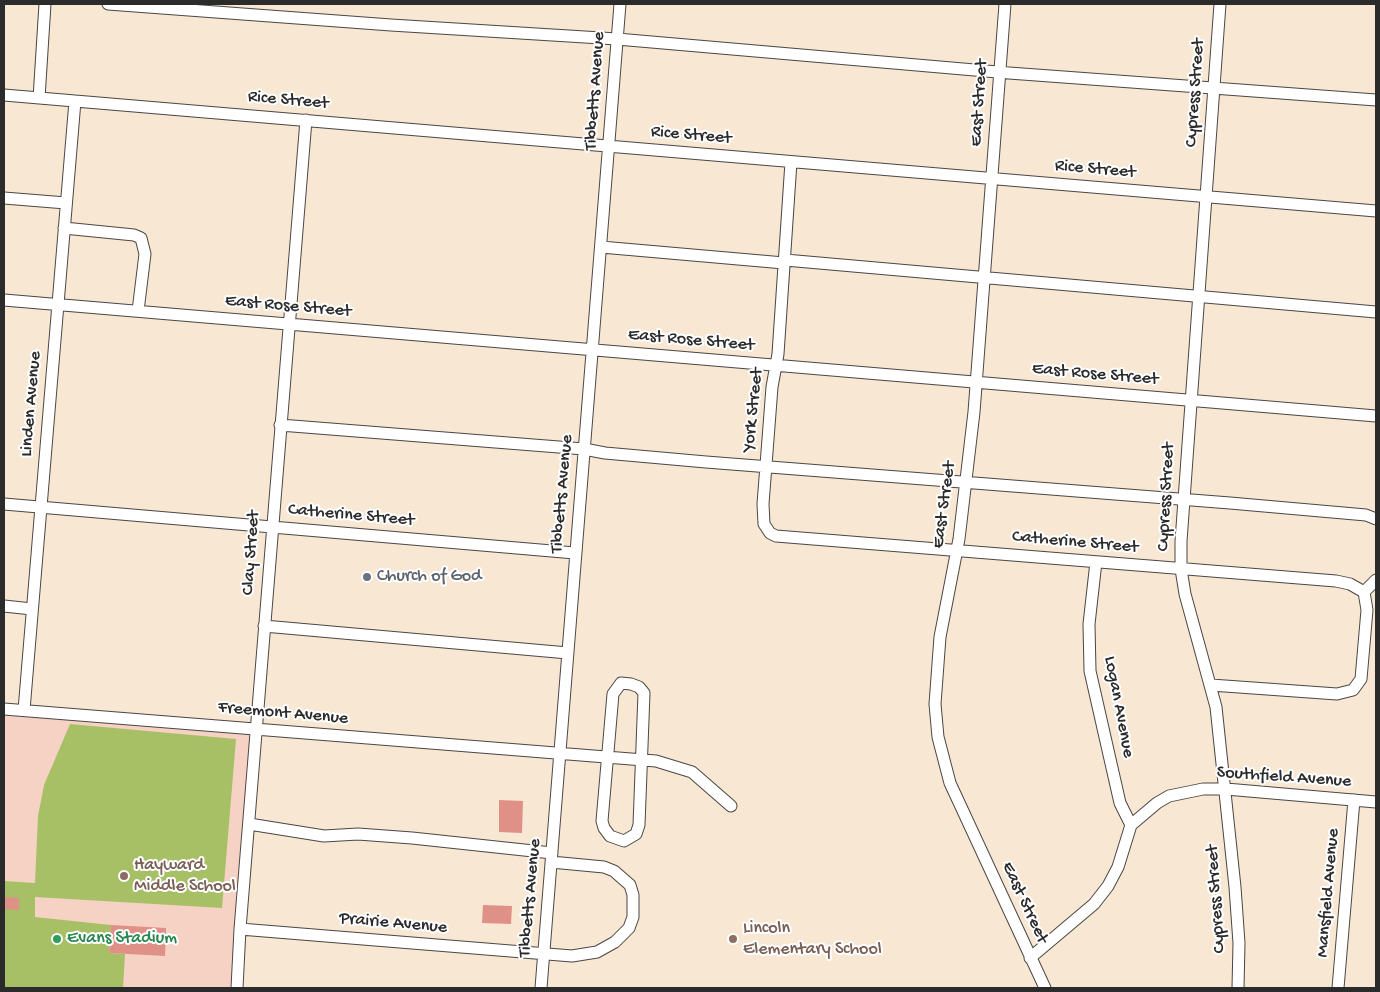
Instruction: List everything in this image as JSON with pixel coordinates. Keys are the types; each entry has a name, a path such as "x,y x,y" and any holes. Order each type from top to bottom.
{"street":[{"path":"38,98 45,4"},
{"path":"108,4 391,25 617,39 767,53 1376,100"},
{"name":"Tibbetts Avenue","path":"541,988 620,4"},
{"name":"East Street","path":"1005,4 967,483 957,551 940,637 935,704 938,737 950,783 1045,988"},
{"name":"Cypress Street","path":"1220,4 1183,499 1181,569 1185,594 1216,708 1236,896 1238,988"},
{"name":"Rice Street","path":"4,95 1376,212"},
{"name":"Linden Avenue","path":"24,710 75,101"},
{"name":"Clay Street","path":"237,988 240,929 288,324 306,120"},
{"name":"York Street","path":"791,162 776,365 772,387 766,466 764,524 770,533 776,536 837,541"},
{"path":"4,198 66,203"},
{"path":"64,228 134,235 141,238 145,254 138,312"},
{"path":"601,248 1376,312"},
{"name":"East Rose Street","path":"4,300 1376,416"},
{"path":"280,425 584,449 614,454 967,483 1366,514 1376,519"},
{"name":"Catherine Street","path":"4,504 575,553"},
{"name":"Catherine Street","path":"837,541 1336,582 1350,584 1364,592"},
{"name":"Logan Avenue","path":"1096,562 1089,624 1090,671 1120,803 1131,825"},
{"path":"1211,685 1346,693 1359,684 1367,610 1364,592 1376,580"},
{"path":"4,606 32,609"},
{"path":"264,626 568,653"},
{"path":"621,683 639,687 644,694 639,825 636,834 624,841 610,836 604,828 602,821 607,757 613,694 621,683"},
{"name":"Freemont Avenue","path":"4,709 663,763 692,772 731,806"},
{"name":"Southfield Avenue","path":"1131,825 1157,802 1169,796 1204,789 1226,789 1376,802"},
{"name":"Mansfield Avenue","path":"1338,988 1354,800"},
{"name":"Prairie Avenue","path":"240,929 572,956 586,955 607,948 629,928 634,903 630,885 614,871 604,867 412,838 358,834 324,836 249,824"},
{"path":"1030,958 1094,904 1108,886 1120,860 1131,825"}],"shaded area":[{"name":"Hayward Middle School","path":"4,709 257,730 237,988 4,988"}],"green space":[{"name":"Hayward Middle School","path":"70,724 236,739 222,908 35,897 35,917 111,925 109,953 125,954 123,988 4,988 4,881 35,883 38,816 44,785"}],"building":[{"path":"499,800 523,801 522,833 499,832"},
{"path":"4,897 19,898 19,910 4,909"},
{"path":"483,905 512,906 511,924 482,923"},
{"path":"111,925 166,928 165,956 109,953"}],"place":[{"name":"Church of God","path":"367,577"},
{"name":"Hayward Middle School","path":"124,876"},
{"name":"Evans Stadium","path":"57,939"},
{"name":"Lincoln Elementary School","path":"733,939"}]}
